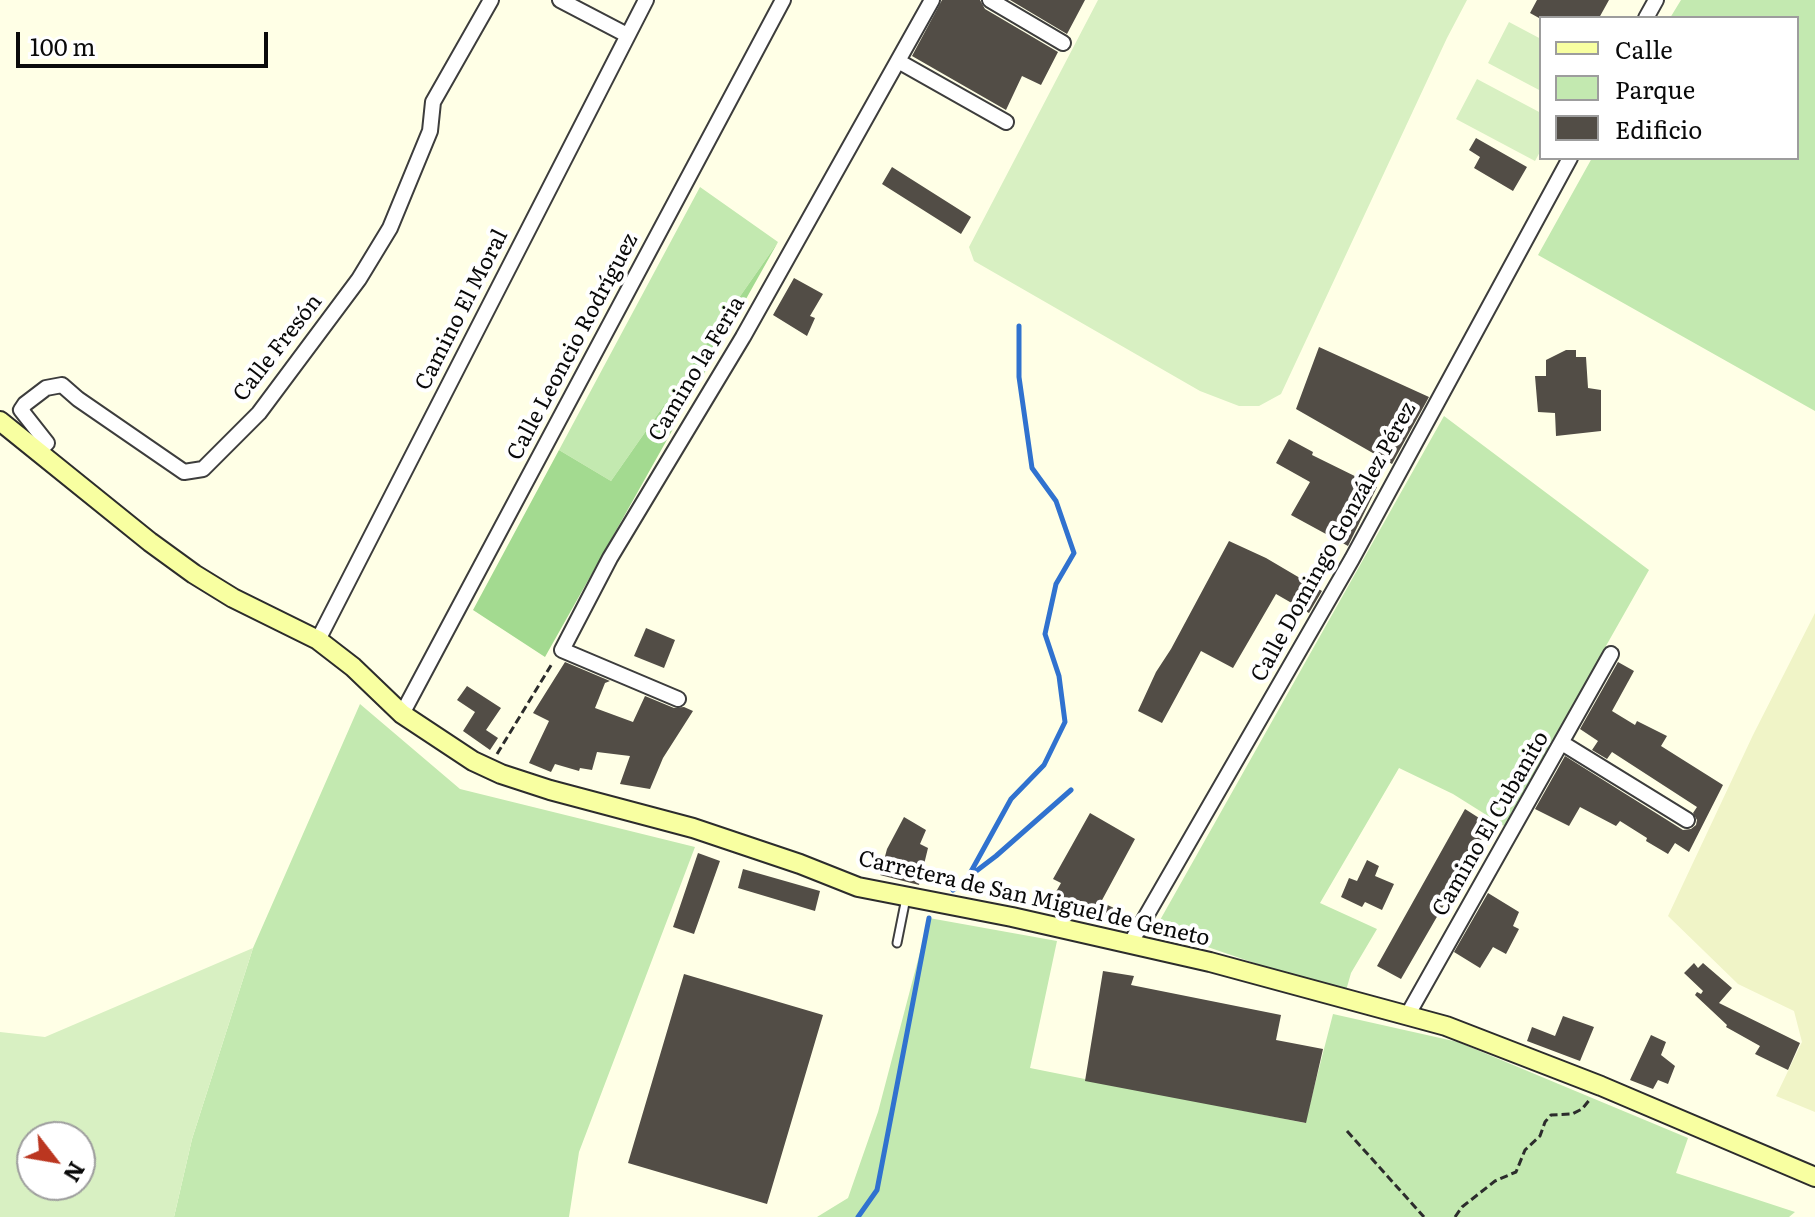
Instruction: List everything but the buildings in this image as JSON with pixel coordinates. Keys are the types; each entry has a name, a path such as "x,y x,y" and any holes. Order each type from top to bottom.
{"main road":[{"name":"Carretera de San Miguel de Geneto","path":"0,421 194,574 233,598 318,640 353,667 402,714 488,768 550,790 693,828 858,887 1012,917 1210,962 1485,1039 1815,1177"}],"street":[{"name":"Calle Fresón","path":"38,452 47,443 21,410 46,388 62,385 184,472 203,469 259,413 359,279 390,228 430,131 433,102 491,0"},
{"path":"560,0 627,35"},
{"name":"Camino El Moral","path":"318,640 646,0"},
{"name":"Calle Leoncio Rodríguez","path":"402,714 783,0"},
{"name":"Camino la Feria","path":"562,650 610,558 743,337 932,0"},
{"path":"990,0 1063,43"},
{"path":"898,61 1006,122"},
{"name":"Calle Domingo González Pérez","path":"1130,944 1352,559 1569,160"},
{"path":"562,650 678,699"},
{"name":"Camino El Cubanito","path":"1407,1016 1611,654"},
{"path":"1562,743 1687,820"}],"lane":[{"path":"897,943 906,898"}],"path":[{"path":"488,768 562,650"},
{"path":"1455,1217 1462,1207 1495,1181 1516,1172 1525,1150 1540,1136 1551,1115 1572,1114 1582,1109 1601,1086"},
{"path":"1347,1131 1424,1217"}],"green space":[{"path":"1098,0 1467,0 1281,394 1259,406 1239,406 1200,391 974,261 969,247"},
{"path":"1681,0 1815,0 1815,411 1538,255 1591,160 1799,160 1799,16 1671,16"},
{"path":"1509,22 1539,38 1539,90 1488,63"},
{"path":"1477,79 1539,112 1539,154 1535,161 1456,119"},
{"path":"700,187 778,242 611,481 559,450"},
{"path":"778,242 545,657 473,610 559,450 611,481"},
{"path":"1444,416 1649,570 1504,826 1453,794 1399,768 1320,903 1377,929 1351,973 1345,994 1155,929"},
{"path":"1815,613 1815,1112 1776,1096 1802,1042 1794,1011 1738,984 1668,916 1753,735"},
{"path":"360,704 460,789 695,847 579,1152 569,1217 174,1217 192,1139 253,948"},
{"path":"929,918 1057,941 1030,1068 1305,1123 1333,1014 1458,1042 1688,1138 1676,1173 1795,1212 1789,1217 817,1217 848,1198 878,1112"},
{"path":"253,948 192,1139 174,1217 0,1217 0,1032 45,1037"}],"waterway":[{"path":"953,890 968,877 1011,799 1044,765 1065,722 1059,676 1045,634 1056,584 1074,553 1056,501 1032,468 1019,377 1019,326"},
{"path":"971,875 1071,790"},
{"path":"858,1217 877,1190 929,918"}]}
